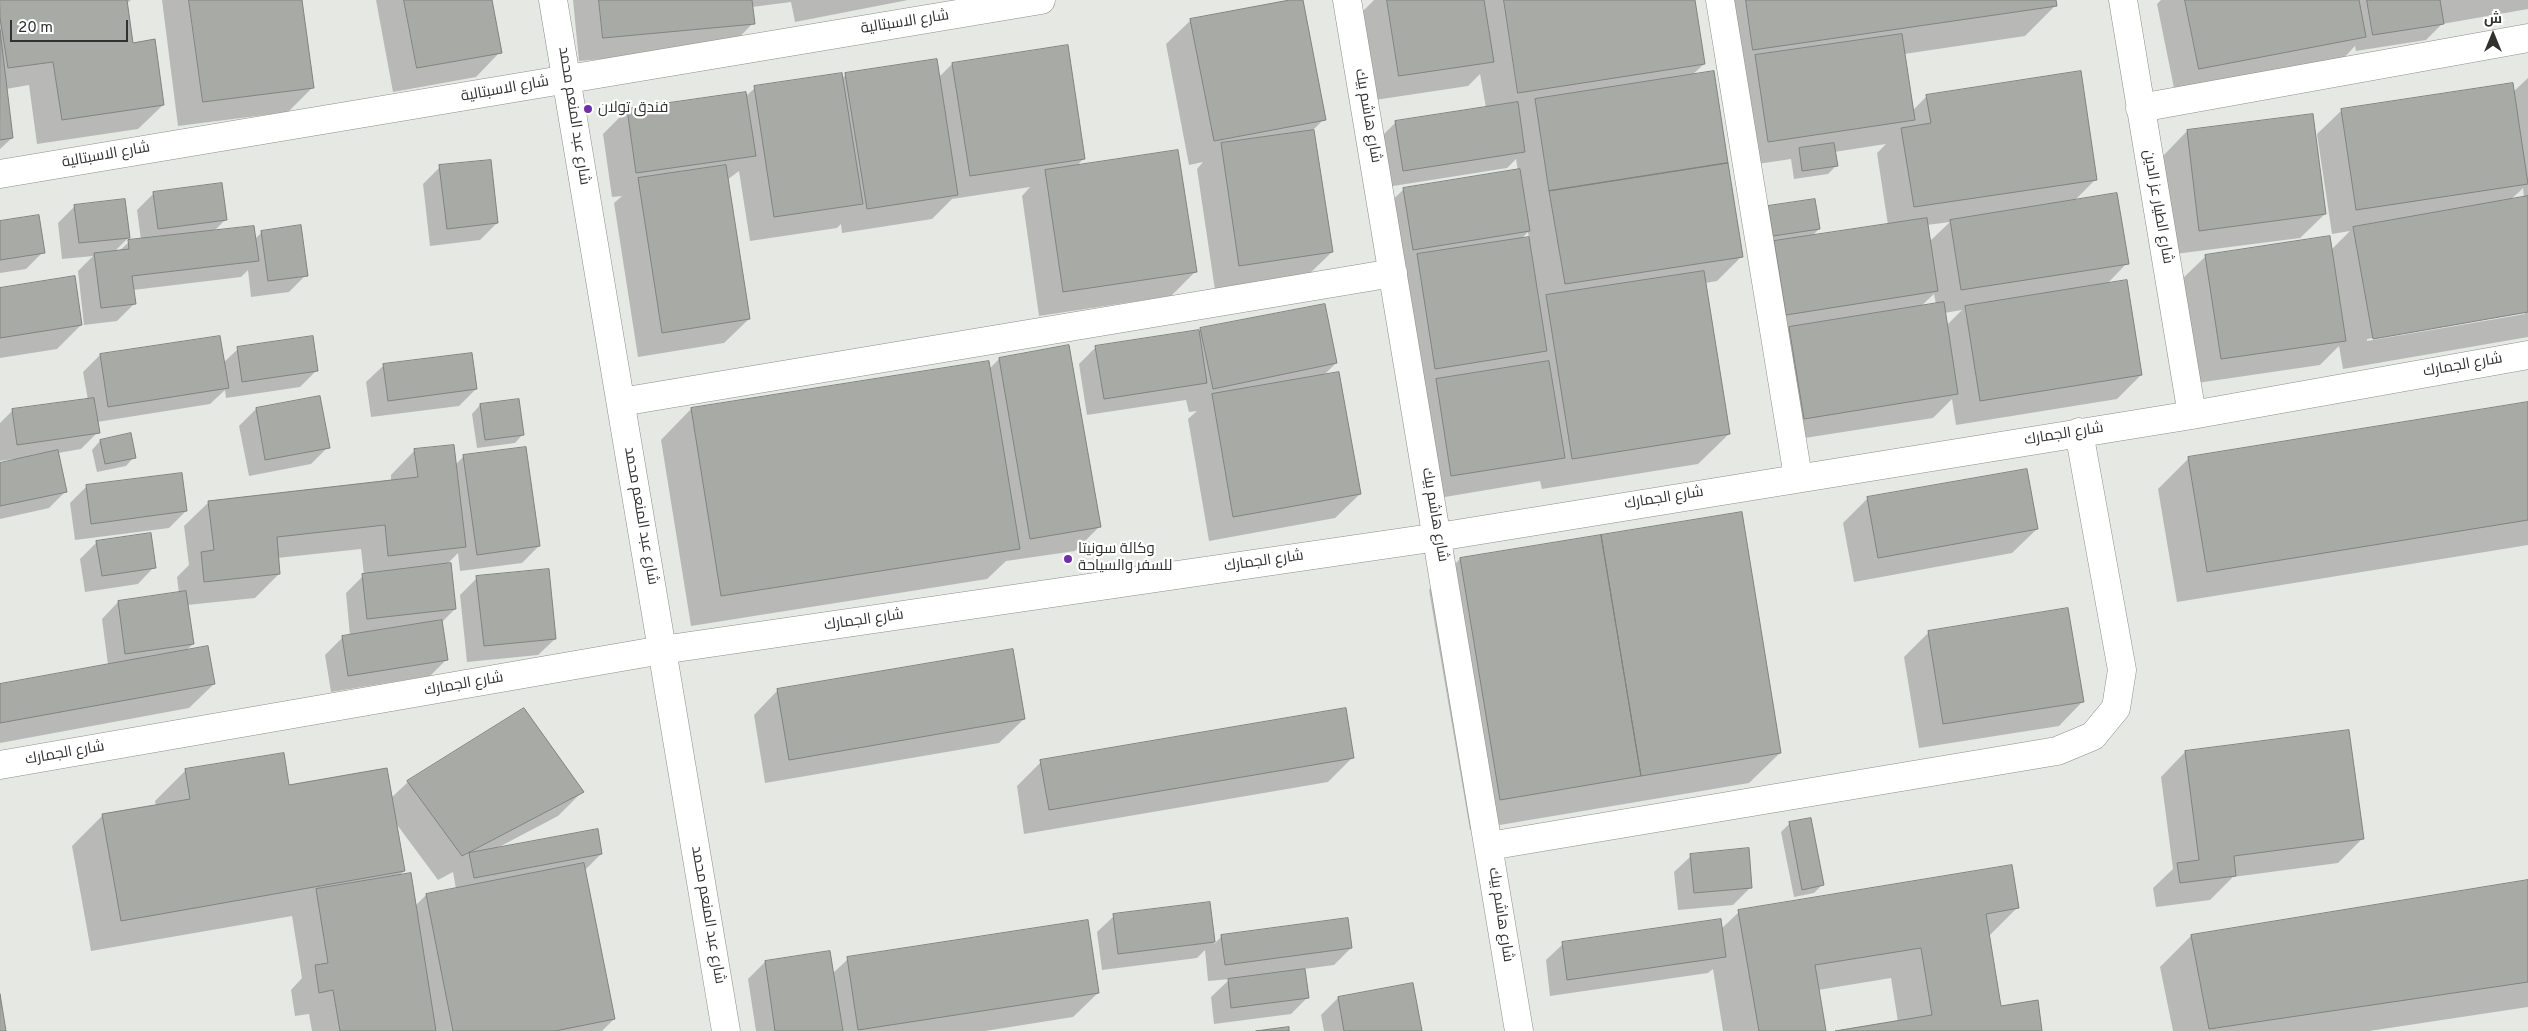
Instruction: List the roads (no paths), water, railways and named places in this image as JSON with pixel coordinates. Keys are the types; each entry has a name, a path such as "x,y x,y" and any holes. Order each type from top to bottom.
{"street":[{"name":"شارع عبد المنعم محمد","path":"554,0 726,1031"},
{"name":"شارع الاسبتالية","path":"0,174 1040,0"},
{"name":"شارع هاشم بيك","path":"1347,0 1519,1031"},
{"path":"1720,0 1798,477"},
{"name":"شارع الطيار عز الدين","path":"2123,0 2192,415"},
{"path":"2140,108 2528,38"},
{"path":"620,402 1393,273"},
{"name":"شارع الجمارك","path":"0,765 662,650 1438,537 1798,477 2192,415 2528,355"},
{"path":"1489,846 2057,751 2093,736 2116,708 2122,670 2079,432"}],"place":[{"name":"فندق تولان","path":"588,109"},
{"name":"وكالة سونيتا للسفر والسياحة","path":"1068,559"}]}
